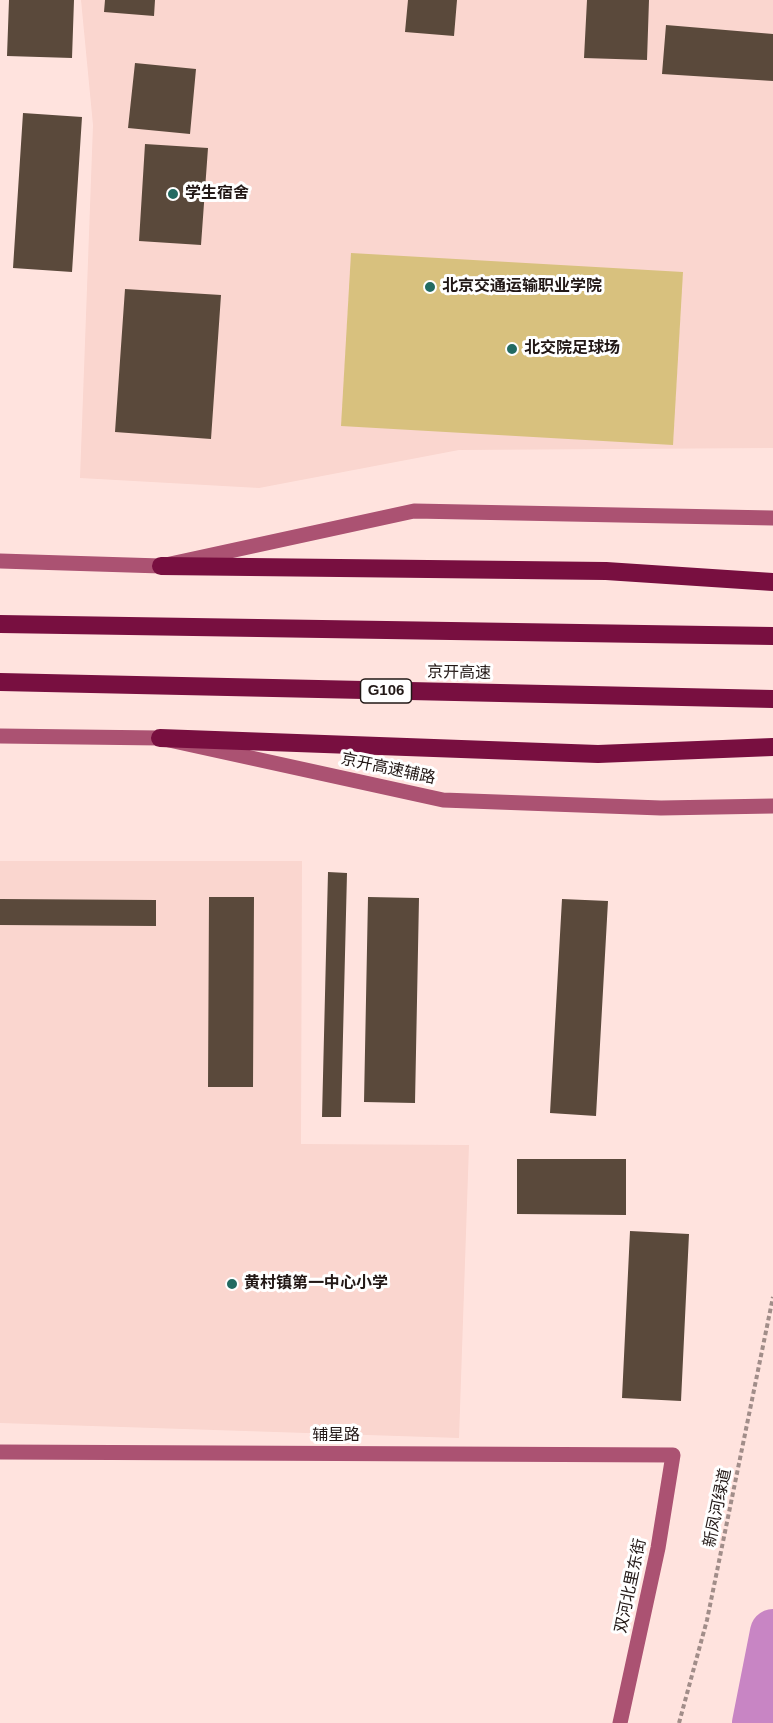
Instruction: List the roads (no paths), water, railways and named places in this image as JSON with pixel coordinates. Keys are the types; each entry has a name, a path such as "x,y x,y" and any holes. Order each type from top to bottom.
{"highway":[{"path":"161,566 606,571 773,582"},
{"path":"0,624 773,636"},
{"name":"京开高速","path":"0,682 773,699"},
{"path":"160,738 598,754 773,747"}],"main road":[{"path":"0,561 161,566 414,511 773,518"},
{"name":"京开高速辅路","path":"0,736 160,738 443,800 661,808 773,806"},
{"name":"辅星路","path":"0,1452 673,1455"},
{"name":"双河北里东街","path":"620,1723 658,1548 673,1455"}],"waterway":[{"path":"755,1723 773,1632"}],"place":[{"name":"学生宿舍","path":"173,194"},
{"name":"北京交通运输职业学院","path":"430,287"},
{"name":"北交院足球场","path":"512,349"},
{"name":"黄村镇第一中心小学","path":"232,1284"}]}
